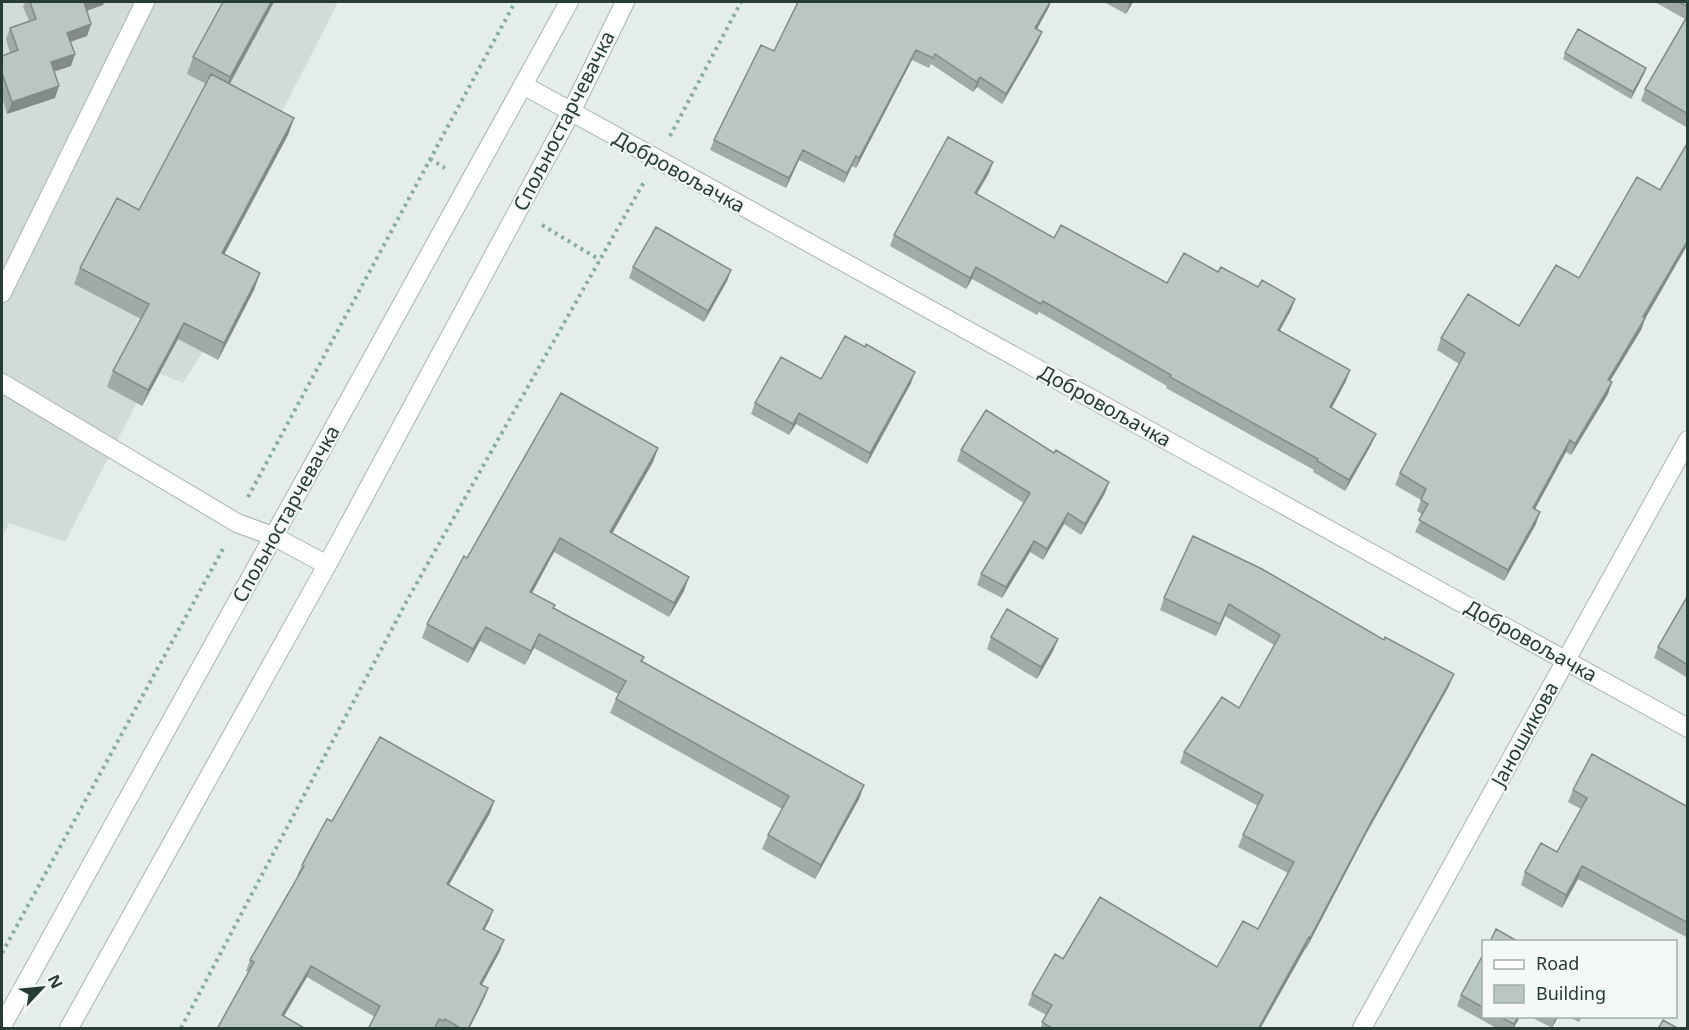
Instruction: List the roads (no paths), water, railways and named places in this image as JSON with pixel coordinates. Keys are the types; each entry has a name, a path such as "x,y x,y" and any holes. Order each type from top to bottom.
{"street":[{"path":"2,293 145,2"},
{"name":"Спољностарчевачка","path":"2,1026 142,770 275,537 568,2"},
{"name":"Спољностарчевачка","path":"69,1029 327,565 571,112 625,2"},
{"name":"Добровољачка","path":"523,85 1688,728"},
{"path":"2,383 237,524 275,537 327,565"},
{"name":"Јаношикова","path":"1362,1029 1688,440"}]}
